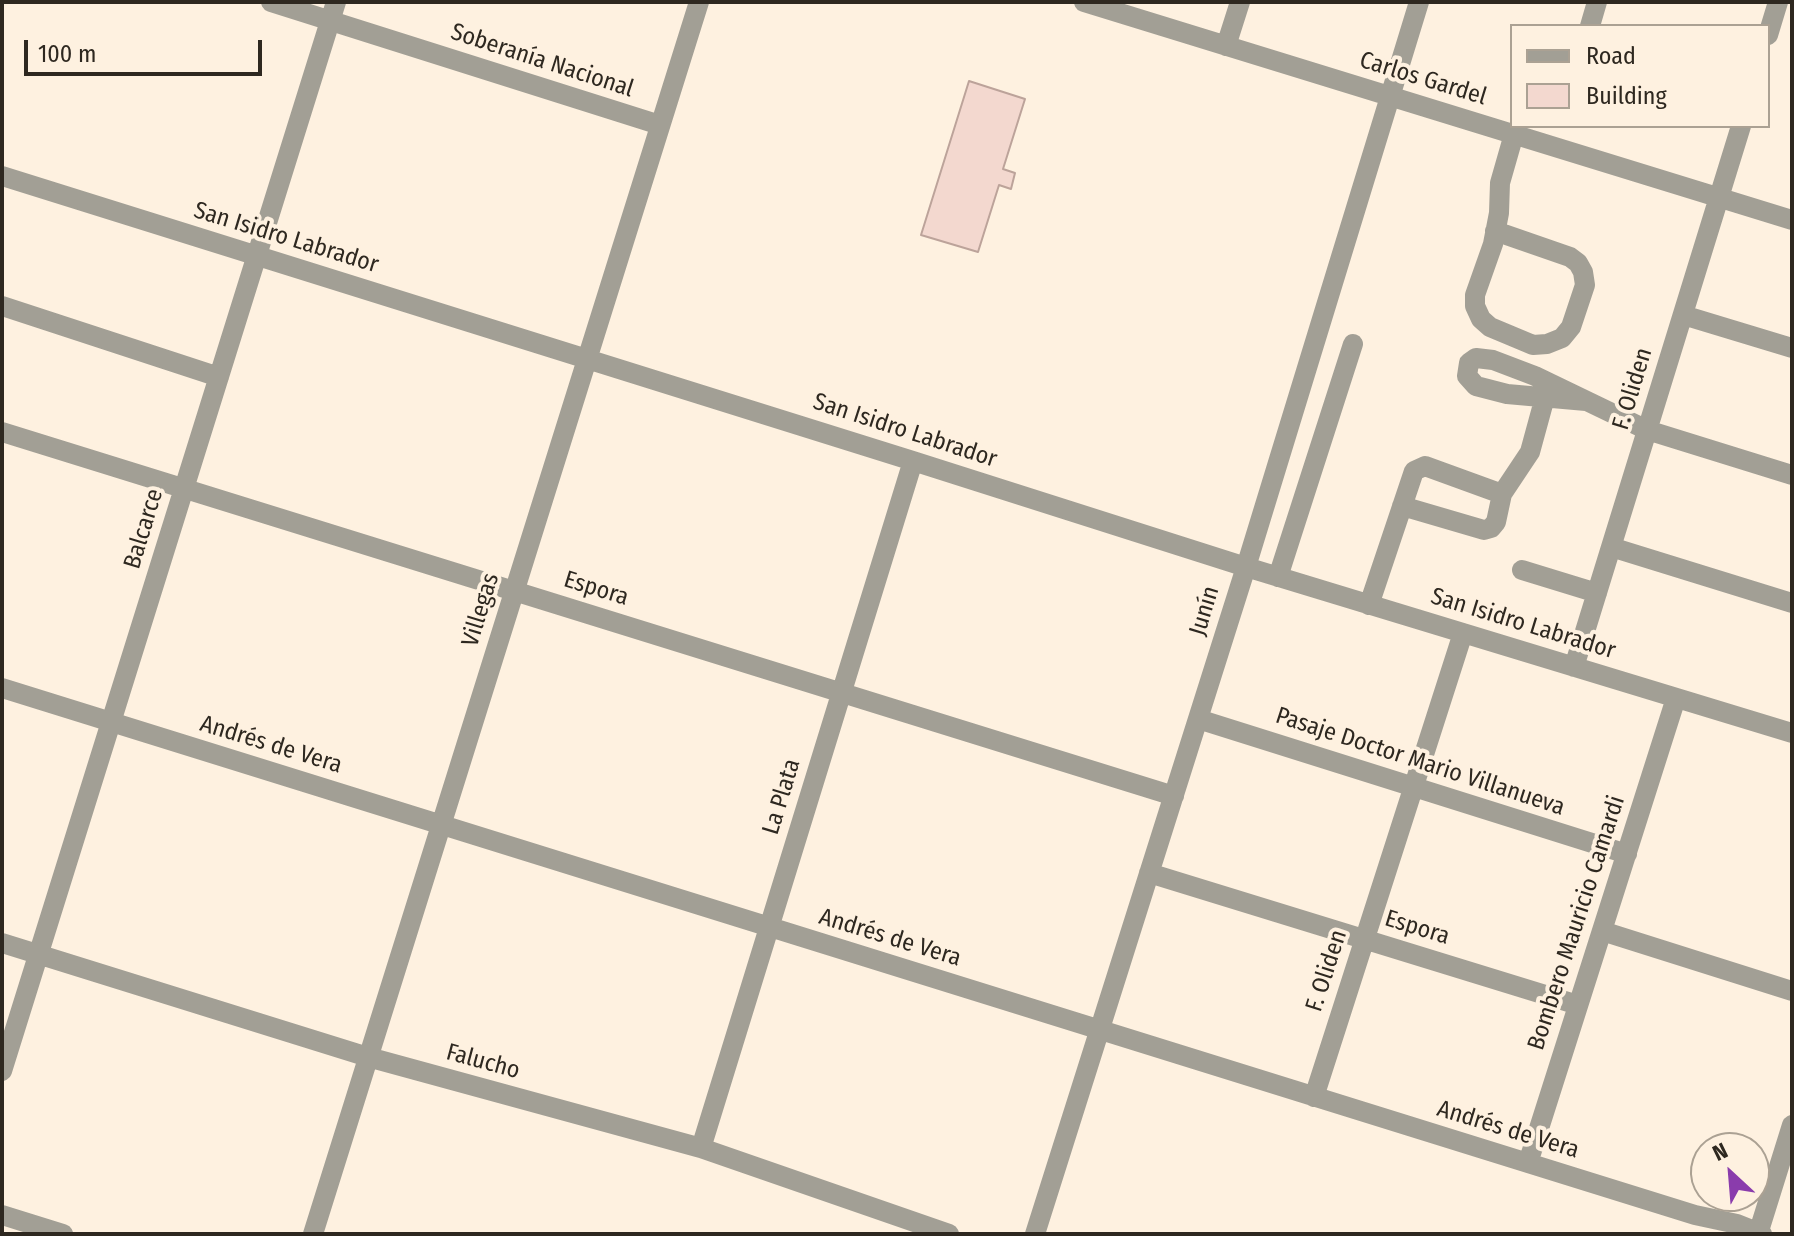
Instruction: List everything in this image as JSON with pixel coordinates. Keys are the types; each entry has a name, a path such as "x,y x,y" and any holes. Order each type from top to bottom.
{"street":[{"name":"Soberanía Nacional","path":"271,2 333,11 660,125"},
{"name":"Villegas","path":"313,1234 699,2"},
{"name":"Carlos Gardel","path":"1084,2 1514,134 1556,136 1719,198 1792,220"},
{"path":"1226,46 1240,2"},
{"name":"Junín","path":"1035,1234 1246,567 1419,2"},
{"path":"1591,24 1597,2"},
{"path":"1770,28 1778,2"},
{"name":"Balcarce","path":"2,1071 333,11"},
{"name":"F. Oliden","path":"1574,667 1740,128"},
{"path":"1495,231 1570,257 1578,263 1585,285 1571,327 1562,338 1533,345 1490,327 1481,319 1475,306 1475,295 1493,244 1495,231 1499,213 1500,183 1514,134"},
{"name":"San Isidro Labrador","path":"2,176 1278,577 1792,733"},
{"path":"2,306 219,377"},
{"path":"1683,315 1792,348"},
{"path":"1278,577 1353,344"},
{"path":"1586,401 1507,394 1476,386 1467,376 1469,363 1476,358 1493,360 1535,376 1647,430 1792,475"},
{"path":"1402,506 1484,530 1491,528 1496,522 1502,494 1530,452 1545,397"},
{"name":"Espora","path":"2,432 1174,796"},
{"name":"La Plata","path":"701,1148 913,461"},
{"path":"1369,605 1414,471 1425,466 1502,494"},
{"path":"1611,547 1792,603"},
{"path":"1522,570 1597,593"},
{"name":"F. Oliden","path":"1314,1097 1463,633"},
{"name":"Andrés de Vera","path":"2,688 1695,1215 1737,1224 1760,1234"},
{"name":"Bombero Mauricio Camardi","path":"1528,1163 1676,698"},
{"name":"Pasaje Doctor Mario Villanueva","path":"1198,719 1627,854"},
{"name":"Espora","path":"1149,873 1578,1005"},
{"path":"1602,931 1792,991"},
{"name":"Falucho","path":"2,943 368,1057 701,1148 949,1234"},
{"path":"1760,1234 1792,1125"},
{"path":"2,1215 63,1234"}],"building":[{"path":"969,81 1025,99 1003,169 1015,173 1011,189 999,185 978,252 921,235"}]}
